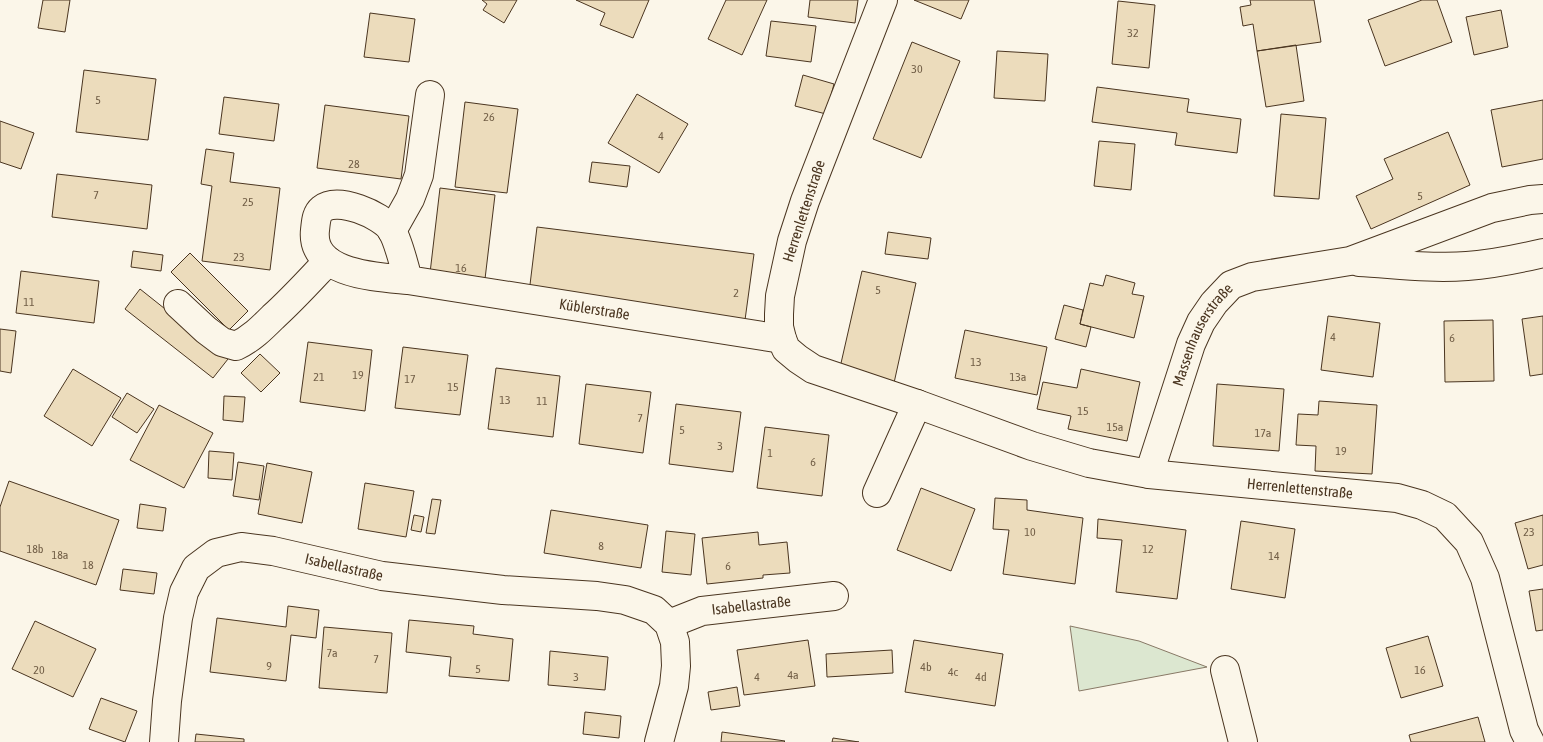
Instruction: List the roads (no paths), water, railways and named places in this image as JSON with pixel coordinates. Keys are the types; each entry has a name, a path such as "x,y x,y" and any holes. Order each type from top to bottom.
{"street":[{"name":"Herrenlettenstraße","path":"882,0 805,201 792,241 778,314 779,327 786,349 813,369 1032,446 1089,462 1149,474 1397,498 1422,505 1445,516 1469,542 1485,578 1524,730 1530,742"},
{"path":"392,231 410,199 419,175 430,96"},
{"name":"Massenhauserstraße","path":"1149,474 1200,322 1231,285 1252,277 1350,261 1492,208 1543,199"},
{"path":"178,304 222,342 236,346 245,342 292,300 328,261 320,253 315,233 317,214 323,208 330,205 341,205 358,209 374,215 383,221 392,231 408,280"},
{"name":"Massenhauserstraße","path":"1350,261 1423,266 1466,266 1512,260 1543,253"},
{"name":"Küblerstraße","path":"328,261 340,268 357,273 782,339"},
{"path":"877,493 917,404"},
{"name":"Isabellastraße","path":"164,742 167,701 178,618 184,592 196,568 216,552 241,547 273,551 382,576 503,590 597,596 625,600 654,610 669,624 702,611 834,596"},
{"path":"659,742 674,686 676,666 675,642 669,624"},
{"path":"1226,670 1242,742"}]}
